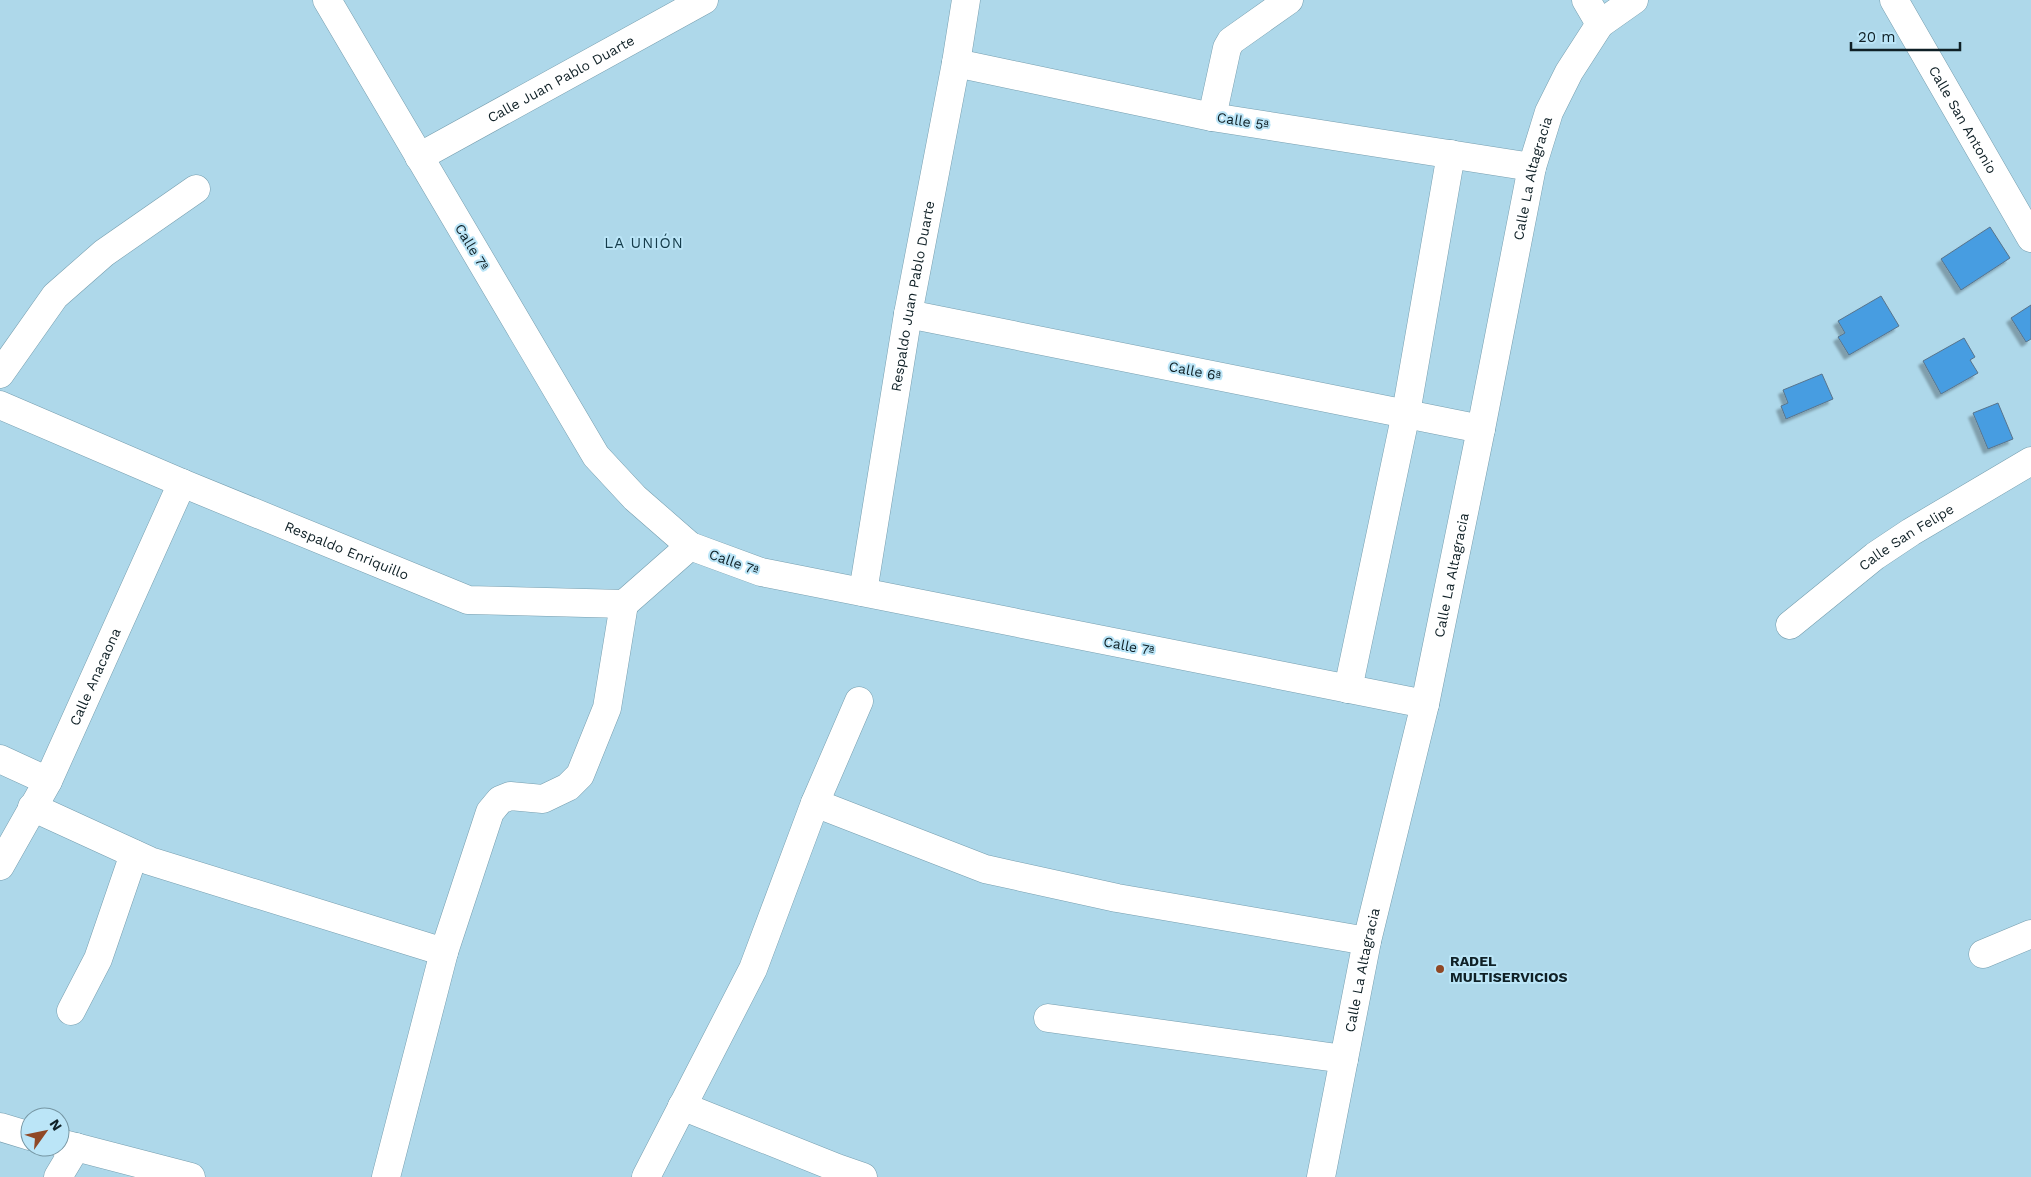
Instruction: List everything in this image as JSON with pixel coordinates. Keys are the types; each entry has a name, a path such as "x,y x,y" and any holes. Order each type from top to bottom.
{"street":[{"name":"Calle 7ª","path":"327,0 596,456 635,498 690,546 761,572 1425,704"},
{"name":"Calle Juan Pablo Duarte","path":"419,157 704,0"},
{"name":"Respaldo Juan Pablo Duarte","path":"863,592 908,314 956,63 966,0"},
{"path":"1212,117 1227,48 1231,41 1288,0"},
{"path":"1586,0 1600,24"},
{"name":"Calle La Altagracia","path":"1322,1177 1367,941 1425,704 1532,167 1549,112 1568,72 1600,24 1634,0"},
{"name":"Calle San Antonio","path":"1894,0 2031,238"},
{"name":"Calle 5ª","path":"956,63 1212,117 1532,167"},
{"path":"1348,689 1406,413 1451,154"},
{"path":"0,374 55,296 104,253 196,189"},
{"name":"Calle 6ª","path":"908,314 1481,429"},
{"name":"Respaldo Enriquillo","path":"0,405 182,483 468,600 624,604"},
{"name":"Calle San Felipe","path":"1790,625 1875,556 1911,532 2031,461"},
{"name":"Calle Anacaona","path":"0,866 48,781 182,483"},
{"path":"386,1177 444,952 490,812 500,800 510,796 543,799 568,787 580,775 607,708 624,604 690,546"},
{"path":"646,1177 753,969 815,803 859,701"},
{"path":"0,759 48,781"},
{"path":"815,803 984,869 1117,898 1367,941"},
{"path":"32,807 159,864 444,952"},
{"path":"71,1011 98,959 134,854"},
{"path":"1983,954 2031,934"},
{"path":"1048,1018 1344,1060"},
{"path":"682,1106 863,1177"},
{"path":"0,1127 20,1133"},
{"path":"70,1146 191,1177"},
{"path":"58,1177 64,1157"}],"building":[{"path":"1990,227 2010,258 1961,290 1941,259"},
{"path":"1881,296 1899,326 1849,355 1838,337 1845,333 1838,321"},
{"path":"2031,305 2031,339 2026,342 2011,318"},
{"path":"1964,338 1975,357 1970,360 1978,373 1941,394 1923,361"},
{"path":"1822,374 1833,399 1786,419 1781,406 1788,403 1783,390"},
{"path":"1998,403 2013,439 1988,449 1973,413"}],"place":[{"name":"RADEL MULTISERVICIOS","path":"1440,969"}],"district":[{"name":"LA UNIÓN","path":"644,243"}]}
